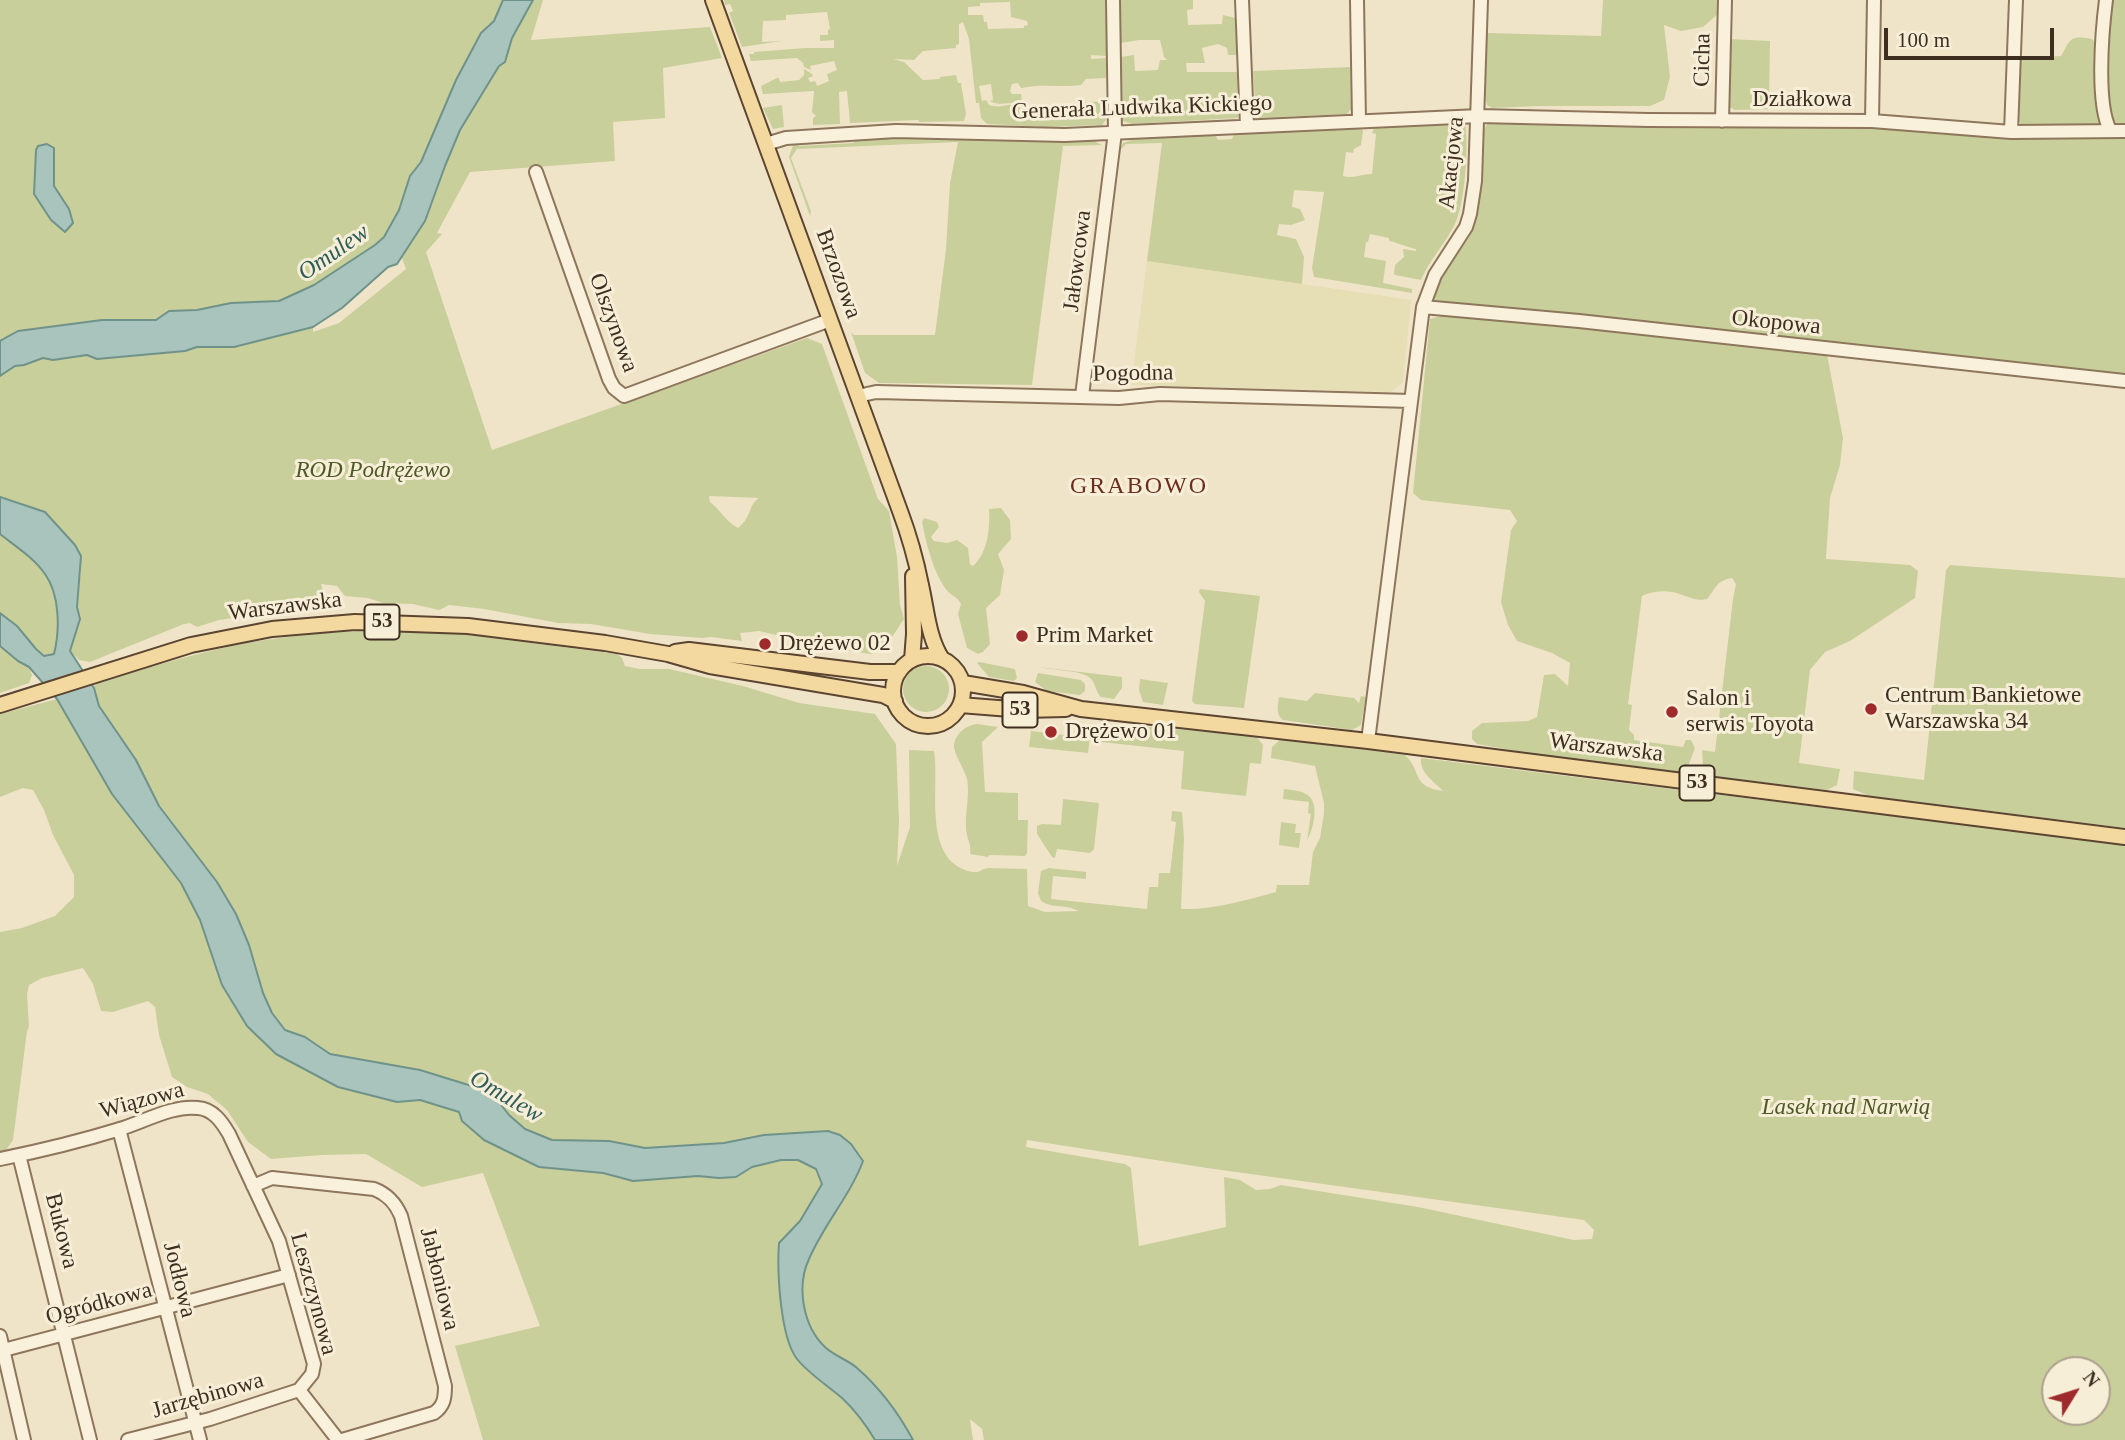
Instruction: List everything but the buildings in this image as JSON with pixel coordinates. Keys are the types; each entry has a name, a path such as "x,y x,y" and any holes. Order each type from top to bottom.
{"main road":[{"name":"Brzozowa","path":"713,0 900,511 921,582 930,633 942,659"},
{"name":"Brzozowa","path":"912,660 912,582 915,564"},
{"name":"Warszawska","path":"0,705 170,650 291,626 355,622 468,626 605,643 668,654 710,666 883,695 895,701"},
{"name":"Warszawska","path":"668,654 689,650 870,672 899,672"},
{"path":"895,701 894,687 899,672 912,660 928,656 942,659 958,673 963,683 960,705"},
{"name":"Warszawska","path":"963,683 1023,694 1081,709"},
{"name":"53","path":"895,701 908,719 929,726 950,718 960,705"},
{"name":"Warszawska","path":"960,705 1023,710 1081,709 1368,741 2125,837"}],"street":[{"name":"Jałowcowa","path":"1082,396 1115,132 1113,0"},
{"path":"1242,0 1247,126"},
{"path":"1357,0 1359,121"},
{"name":"Akacjowa","path":"1368,741 1423,307 1435,275 1466,227 1470,215 1479,116 1481,0"},
{"name":"Cicha","path":"1723,121 1726,0"},
{"path":"1872,121 1874,0"},
{"path":"2011,132 2016,0"},
{"path":"2106,0 2102,97 2104,118 2109,130"},
{"name":"Generała Ludwika Kickiego","path":"766,144 786,138 895,131 1065,135 1479,116"},
{"name":"Działkowa","path":"1479,116 1872,121 2011,132 2125,131"},
{"name":"Olszynowa","path":"536,172 609,379 624,396 830,320"},
{"name":"Okopowa","path":"1423,307 1579,321 2125,381"},
{"name":"Pogodna","path":"858,396 876,392 1119,398 1160,394 1410,401"},
{"name":"Wiązowa","path":"0,1159 119,1129 166,1112 199,1108 212,1113 222,1122 253,1186"},
{"name":"Jodłowa","path":"119,1129 200,1440"},
{"name":"Bukowa","path":"19,1155 90,1440"},
{"name":"Jabłoniowa","path":"253,1186 272,1178 374,1189 392,1200 401,1216 444,1386 443,1404 433,1413 340,1440"},
{"name":"Leszczynowa","path":"253,1186 279,1241 314,1364 312,1374 299,1391"},
{"name":"Ogródkowa","path":"2,1351 289,1275"},
{"path":"0,1336 23,1440"},
{"path":"299,1391 340,1440"},
{"name":"Jarzębinowa","path":"128,1440 195,1423 299,1391"}],"shaded area":[{"path":"1147,261 1411,300 1403,382 1391,392 1131,385"}],"green space":[{"path":"0,0 503,0 494,21 476,42 456,80 421,162 410,176 399,210 384,237 375,245 314,285 279,301 231,303 197,310 169,311 156,320 102,320 3,338 0,341"},
{"name":"ROD Podrężewo","path":"533,0 543,0 531,40 710,27 722,58 663,68 665,118 613,122 615,161 470,172 437,233 442,234 426,252 492,450 807,338 822,344 878,499 889,511 904,619 892,637 871,654 835,649 759,631 740,633 742,641 650,634 591,624 558,623 484,609 449,605 439,610 413,604 383,603 368,598 345,596 337,586 321,584 325,598 319,602 297,602 197,627 190,623 184,624 90,662 79,660 70,651 80,619 77,607 81,570 61,530 45,512 0,498 0,376 15,366 43,358 53,360 87,355 98,359 185,351 197,347 234,347 313,327 313,332 339,323 406,269 401,256 425,221 460,130 499,66 505,62 512,38","holes":["709,496 759,498 738,528 710,502"]},
{"path":"724,0 1106,0 1106,56 1091,55 1091,59 1106,58 1106,78 1086,79 1081,85 1074,86 1021,88 1018,83 1012,84 1010,91 1012,94 1021,94 1022,102 1001,104 990,101 993,100 991,84 979,86 982,101 986,100 989,105 995,106 1017,106 1026,115 1056,113 1063,106 1072,103 1106,102 1106,120 1102,125 1045,127 987,124 981,118 979,103 976,103 969,39 963,22 959,24 959,44 956,48 923,51 914,60 893,59 904,62 923,80 956,75 958,83 961,83 966,114 964,121 850,123 847,91 839,92 840,124 813,125 813,118 816,116 812,112 814,91 763,94 761,86 777,78 780,82 799,80 804,75 804,69 812,74 813,76 808,78 810,82 815,81 817,86 829,81 827,74 837,70 834,61 810,66 811,70 804,67 797,58 751,61 749,54 834,48 834,40 820,41 820,35 828,35 830,29 827,12 786,15 786,20 763,21 762,42 782,41 742,47 729,13 733,11 730,4 725,5","holes":["1010,2 1011,17 1027,21 1028,25 1024,28 988,29 983,15 968,15 968,7 980,6 980,3"]},
{"path":"1121,0 1193,0 1193,9 1187,10 1188,25 1222,24 1223,15 1235,18 1237,55 1228,55 1227,48 1218,44 1202,48 1205,63 1186,63 1187,72 1237,72 1238,118 1132,124 1123,121 1121,57 1134,55 1135,71 1158,70 1160,60 1167,60 1160,40 1121,43"},
{"path":"1603,0 1720,0 1719,13 1703,27 1681,31 1664,25 1670,77 1664,100 1650,106 1492,108 1487,105 1485,98 1482,99 1487,33 1601,36"},
{"path":"2098,0 2125,0 2125,126 2023,127 2019,121 2021,58 2061,56 2069,42 2075,38 2092,39 2097,44"},
{"path":"1729,39 1770,41 1769,109 1735,110 1729,107"},
{"path":"1350,67 1351,109 1347,114 1259,118 1256,115 1253,71"},
{"path":"782,105 784,127 773,129 763,108"},
{"path":"1465,122 1465,174 1458,215 1421,280 1394,273 1395,265 1404,257 1403,249 1416,249 1370,234 1366,242 1364,257 1386,261 1383,283 1412,289 1412,293 1314,277 1312,268 1324,192 1294,190 1292,207 1300,209 1305,220 1291,225 1279,224 1277,235 1296,239 1304,257 1302,284 1147,261 1162,143 1126,144 1120,150 1123,143 1132,140 1132,137 1214,133 1218,140 1232,139 1235,132 1360,127 1363,131 1361,145 1354,149 1353,153 1346,152 1343,176 1351,177 1372,174 1376,134 1372,133 1374,128"},
{"path":"1489,122 1719,128 1885,128 2012,136 2125,138 2125,374 1825,344 1843,438 1840,465 1830,498 1826,559 1910,565 1918,571 1915,598 1850,641 1825,652 1810,670 1799,763 1840,769 1837,785 1827,790 1710,776 1703,766 1702,750 1715,752 1736,584 1732,578 1719,583 1707,599 1664,591 1642,596 1628,704 1632,705 1629,730 1634,735 1634,740 1683,747 1686,740 1691,740 1695,748 1687,769 1680,772 1522,752 1477,744 1472,739 1472,731 1482,723 1528,721 1537,717 1544,675 1555,674 1568,686 1570,663 1552,653 1517,641 1508,625 1501,602 1511,530 1517,521 1510,510 1421,500 1413,493 1430,319 1441,316 1468,317 1432,298 1438,282 1470,236 1482,132"},
{"path":"930,135 1096,138 1096,142 1102,145 1063,146 1032,385 879,383 865,373 851,332 854,335 935,335 946,249 950,183 958,142 797,149 791,158 811,211 810,216 789,157 794,142 799,146 853,143 859,138"},
{"path":"1001,508 1010,520 1011,539 998,554 1004,570 1000,595 986,608 990,644 978,654 967,648 958,614 961,604 947,590 937,573 922,522 924,518 937,522 939,527 931,537 934,541 947,543 957,540 968,548 970,564 973,566 985,547 989,509"},
{"path":"0,534 36,563 51,582 57,613 54,654 44,656 17,626 0,613"},
{"path":"1950,565 2125,578 2125,828 1869,796 1853,789 1854,771 1924,780 1946,570"},
{"path":"1200,589 1260,596 1244,708 1195,704 1192,701 1205,601"},
{"name":"Lasek nad Narwią","path":"402,630 462,634 617,654 625,666 669,669 743,686 799,703 875,714 896,744 899,822 897,866 910,827 909,750 934,751 936,822 939,840 946,854 957,866 973,872 988,868 1027,869 1028,906 1045,912 1078,911 1041,901 1038,893 1041,871 1049,868 1086,872 1086,879 1053,876 1051,899 1147,909 1149,887 1158,887 1159,873 1170,873 1176,822 1171,821 1172,811 1182,812 1184,838 1181,909 1205,908 1241,901 1276,892 1277,885 1309,885 1313,852 1320,838 1324,803 1315,766 1271,758 1272,747 1282,738 1405,755 1421,782 1443,791 1425,773 1421,758 2125,845 2125,1440 984,1440 982,1429 970,1419 973,1440 913,1440 857,1368 830,1351 818,1339 807,1318 803,1294 805,1270 815,1246 851,1187 863,1161 859,1154 828,1131 764,1135 724,1143 645,1148 609,1141 552,1140 525,1129 488,1091 420,1070 330,1054 305,1037 285,1029 272,1013 236,914 217,882 159,806 136,760 99,706 94,688 96,682 236,645 339,632","holes":["1027,1140 1207,1168 1584,1220 1594,1230 1592,1239 1574,1240 1418,1207 1281,1185 1256,1190 1240,1180 1224,1177 1226,1227 1139,1246 1131,1168 1125,1164 1026,1147"]},
{"path":"0,646 29,667 32,675 29,683 0,693"},
{"path":"977,663 1015,669 1017,678 1014,681 989,677"},
{"path":"926,666 942,673 949,689 942,705 926,712 910,705 903,689 910,673"},
{"path":"1039,667 1122,677 1122,688 1114,699 1101,697 1092,680 1086,675"},
{"path":"1038,673 1081,680 1085,684 1085,691 1080,695 1047,691 1035,682"},
{"path":"1140,679 1168,683 1163,705 1143,702 1139,690"},
{"path":"1315,693 1354,698 1359,703 1361,696 1366,697 1361,725 1352,730 1280,718 1279,697 1307,701"},
{"path":"57,699 112,794 181,883 200,920 222,985 247,1026 277,1054 338,1087 397,1102 420,1100 459,1112 484,1140 539,1167 603,1173 621,1179 736,1177 752,1167 781,1160 798,1160 816,1169 822,1183 800,1221 779,1243 783,1321 796,1357 865,1423 875,1440 483,1440 455,1346 540,1326 483,1173 422,1187 366,1154 271,1159 248,1142 227,1110 208,1094 187,1087 172,1077 159,1035 155,1007 148,1001 113,1012 101,1011 93,984 83,968 42,978 29,985 29,1027 13,1140 6,1150 0,1152 0,932 22,928 55,916 74,897 74,875 33,790 23,788 0,797 0,714"},
{"path":"977,724 998,727 982,742 985,792 1018,793 1018,820 1028,820 1025,856 988,857 970,854 966,828 967,779 954,744 962,730"},
{"path":"1115,724 1256,736 1263,745 1261,764 1250,763 1246,796 1181,789 1184,751 1101,742 1105,729"},
{"path":"1031,731 1090,738 1088,753 1029,747"},
{"path":"1284,789 1304,793 1311,798 1314,809 1313,823 1307,841 1311,814 1308,813 1309,802 1283,799"},
{"path":"1063,799 1099,803 1094,849 1090,853 1057,849 1055,858 1052,857 1037,834 1037,826 1042,824 1061,825"},
{"path":"1281,822 1296,824 1295,833 1301,833 1299,848 1279,845"}],"water":[{"path":"503,0 533,0 512,38 505,62 499,66 460,130 425,221 397,264 388,267 342,308 313,327 234,347 197,347 185,351 97,359 87,355 53,360 43,358 15,366 0,376 0,341 18,331 102,320 156,320 169,311 197,310 231,303 279,301 314,285 375,245 384,237 399,210 410,176 421,162 456,80 481,33 494,21"},
{"path":"47,144 54,148 54,186 69,209 73,223 65,232 51,220 34,194 36,150 38,146"},
{"path":"0,497 45,512 75,545 81,556 77,607 80,619 70,651 94,688 99,706 136,760 159,806 217,882 236,914 249,945 263,993 272,1013 285,1030 305,1037 330,1054 420,1070 488,1091 525,1129 552,1140 609,1141 645,1148 724,1143 764,1135 828,1131 840,1135 851,1144 863,1161 809,1259 803,1282 804,1306 818,1339 830,1351 857,1368 873,1384 895,1411 913,1440 875,1440 842,1398 807,1370 791,1349 781,1303 779,1243 800,1221 822,1184 816,1169 798,1160 781,1160 752,1167 736,1177 698,1176 633,1181 603,1173 539,1167 484,1140 462,1121 459,1112 420,1100 397,1102 338,1087 276,1054 247,1026 222,985 200,920 181,883 112,794 57,699 29,667 0,646 0,613 17,626 44,656 54,654 58,624 54,592 45,574 30,557 0,534"}],"place":[{"name":"Prim Market","path":"1022,636"},
{"name":"Drężewo 02","path":"765,644"},
{"name":"Centrum Bankietowe Warszawska 34","path":"1871,709"},
{"name":"Salon i serwis Toyota","path":"1672,712"},
{"name":"Drężewo 01","path":"1051,732"}],"district":[{"name":"GRABOWO","path":"1139,487"}],"water label":[{"name":"Omulew","path":"334,253"},
{"name":"Omulew","path":"506,1097"}]}
